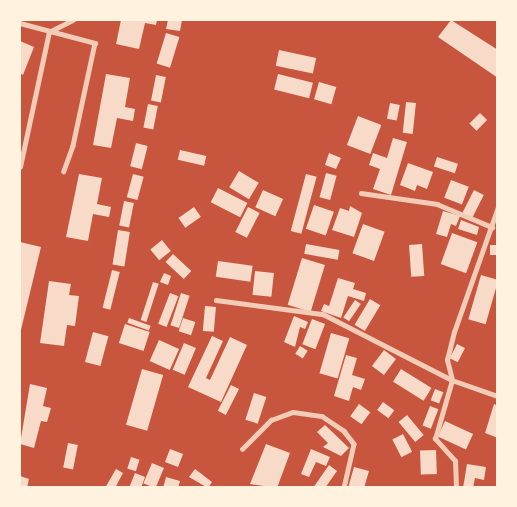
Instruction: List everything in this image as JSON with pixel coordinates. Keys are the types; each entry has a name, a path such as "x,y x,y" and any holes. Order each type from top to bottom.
{"street":[{"path":"49,32 73,20"},
{"path":"20,23 95,43 73,146 64,171"},
{"path":"20,163 49,32"},
{"path":"361,193 437,204 492,227"},
{"path":"456,488 455,461 435,439 452,380 447,360 454,332 498,207"},
{"path":"216,300 323,314 452,380 498,396"},
{"path":"242,449 271,420 293,412 322,416 344,431 354,444 344,488"}],"building":[{"path":"121,20 157,20 156,25 145,23 139,49 116,44"},
{"path":"168,20 182,20 180,31 166,29"},
{"path":"451,20 498,50 498,78 438,37"},
{"path":"166,33 179,37 170,68 157,64"},
{"path":"20,41 34,47 23,75 20,73"},
{"path":"279,50 316,58 313,74 276,66"},
{"path":"106,74 130,78 125,107 135,109 133,121 117,118 111,148 93,145"},
{"path":"278,74 313,83 309,98 274,90"},
{"path":"156,75 166,77 161,102 151,101"},
{"path":"319,82 336,87 331,104 314,99"},
{"path":"406,102 416,103 413,134 403,133"},
{"path":"390,103 400,105 397,121 387,119"},
{"path":"148,104 158,106 153,129 143,128"},
{"path":"480,113 487,120 476,131 469,124"},
{"path":"358,116 381,125 370,154 347,145"},
{"path":"393,138 407,142 391,195 373,189 380,169 369,165 373,153 387,158"},
{"path":"136,143 148,146 142,169 130,166"},
{"path":"180,150 206,156 204,166 178,160"},
{"path":"329,153 341,158 336,169 325,165"},
{"path":"437,157 458,164 455,173 434,167"},
{"path":"408,163 433,172 427,189 417,185 415,191 400,185"},
{"path":"239,171 259,183 249,199 229,187"},
{"path":"326,173 337,176 330,200 320,197"},
{"path":"79,174 102,178 97,204 111,207 109,217 93,214 88,241 66,237"},
{"path":"133,174 144,177 137,200 127,197"},
{"path":"306,174 317,177 301,234 291,231"},
{"path":"451,180 469,187 462,205 444,198"},
{"path":"218,188 247,203 240,217 211,202"},
{"path":"263,190 283,199 275,216 255,207"},
{"path":"474,190 484,195 472,218 462,213"},
{"path":"124,201 134,203 129,227 119,226"},
{"path":"314,205 334,212 326,235 306,229"},
{"path":"350,206 362,213 354,237 332,230 340,208 349,211"},
{"path":"194,207 201,217 185,228 178,218"},
{"path":"248,207 260,213 247,238 235,232"},
{"path":"443,211 460,216 456,226 451,224 447,237 436,234"},
{"path":"461,220 479,227 477,235 458,229"},
{"path":"363,224 385,232 374,261 352,253"},
{"path":"118,230 130,232 124,266 113,265"},
{"path":"452,233 477,242 466,273 441,264"},
{"path":"162,240 171,251 159,260 150,249"},
{"path":"20,242 41,247 20,334"},
{"path":"306,244 339,250 338,260 304,254"},
{"path":"422,244 424,276 411,277 409,245"},
{"path":"490,245 496,245 496,255 490,255"},
{"path":"173,254 191,271 184,279 165,262"},
{"path":"302,258 325,265 311,312 288,305"},
{"path":"218,261 253,266 250,282 216,277"},
{"path":"112,270 120,272 110,310 103,308"},
{"path":"255,271 274,273 271,297 252,295"},
{"path":"164,273 171,276 168,285 160,282"},
{"path":"481,275 498,280 486,324 468,319"},
{"path":"338,278 355,283 353,289 366,293 364,301 348,296 341,318 321,311 324,304 329,306"},
{"path":"49,281 71,284 69,295 79,296 75,326 67,325 64,346 40,343"},
{"path":"153,282 159,284 146,322 141,320"},
{"path":"170,293 178,296 167,327 158,324"},
{"path":"181,293 190,296 179,328 170,325"},
{"path":"370,299 380,305 365,331 355,325"},
{"path":"355,300 361,304 349,321 343,317"},
{"path":"205,306 216,307 214,332 203,331"},
{"path":"294,316 308,322 305,329 300,327 295,347 284,342"},
{"path":"129,318 151,326 149,331 127,323"},
{"path":"183,318 195,322 191,335 179,331"},
{"path":"312,319 325,324 315,349 302,344"},
{"path":"125,324 150,332 144,351 119,343"},
{"path":"93,332 108,336 100,366 85,362"},
{"path":"331,333 349,338 338,379 319,373"},
{"path":"212,336 223,341 206,378 210,380 230,337 247,345 221,402 188,387"},
{"path":"159,340 179,349 170,370 150,361"},
{"path":"184,343 196,348 185,375 173,370"},
{"path":"457,344 465,348 458,362 450,358"},
{"path":"300,346 308,351 303,358 295,354"},
{"path":"384,350 396,359 384,375 372,366"},
{"path":"346,355 357,358 352,375 365,379 361,390 353,387 349,401 334,396"},
{"path":"142,369 163,375 147,431 126,425"},
{"path":"401,369 432,388 424,401 393,382"},
{"path":"30,384 47,388 43,406 51,408 47,422 41,421 34,448 20,444"},
{"path":"231,385 239,389 226,415 218,411"},
{"path":"435,389 443,392 439,403 431,400"},
{"path":"254,393 266,397 258,424 245,420"},
{"path":"383,402 394,410 388,418 377,410"},
{"path":"359,404 370,412 362,424 350,416"},
{"path":"494,404 498,406 498,438 485,433"},
{"path":"430,406 438,409 431,429 422,426"},
{"path":"407,415 424,435 415,442 399,422"},
{"path":"445,421 473,434 466,450 438,436"},
{"path":"325,425 349,448 341,456 323,447 328,443 317,432"},
{"path":"403,434 412,452 401,457 392,439"},
{"path":"68,443 78,445 73,469 63,468"},
{"path":"266,444 290,453 277,488 250,484"},
{"path":"170,449 183,454 178,467 165,462"},
{"path":"311,449 330,457 326,466 316,462 309,477 301,474"},
{"path":"436,450 437,474 421,475 420,451"},
{"path":"131,457 140,460 136,471 127,468"},
{"path":"152,463 164,468 156,488 143,483"},
{"path":"467,464 486,467 484,480 475,478 473,488 463,488"},
{"path":"329,465 337,471 325,488 313,488"},
{"path":"354,467 369,471 364,488 348,488"},
{"path":"116,469 123,473 115,488 105,488"},
{"path":"195,469 212,482 208,488 189,477"},
{"path":"135,473 145,477 141,488 129,488"},
{"path":"20,476 29,479 27,488 20,488"},
{"path":"166,477 180,481 178,488 163,488"}]}
